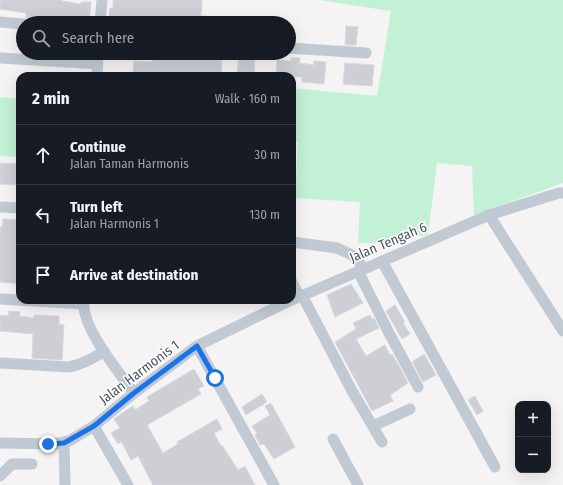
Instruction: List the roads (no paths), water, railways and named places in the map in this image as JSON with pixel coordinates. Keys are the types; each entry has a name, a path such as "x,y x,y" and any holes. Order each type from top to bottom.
{"street":[{"path":"101,16 102,0"},
{"path":"0,22 16,23"},
{"path":"296,48 366,53"},
{"path":"0,58 16,58"},
{"path":"97,72 98,60"},
{"name":"Jalan Tengah 6","path":"296,298 488,215 559,193 563,194"},
{"path":"0,207 16,208"},
{"path":"488,215 563,331"},
{"path":"296,243 337,248 352,254 361,270 388,331 418,387"},
{"path":"382,261 495,467"},
{"path":"296,298 382,442"},
{"path":"0,299 16,300"},
{"path":"85,304 91,329 104,351 134,393"},
{"name":"Jalan Harmonis 1","path":"0,443 64,443 94,426 134,393 197,346 284,304"},
{"path":"197,346 274,485"},
{"path":"0,363 69,367 79,365 90,360 104,351"},
{"path":"373,426 410,409"},
{"path":"94,426 128,485"},
{"path":"333,439 358,485"},
{"path":"64,443 65,485"},
{"path":"0,476 12,464 32,464"}]}
